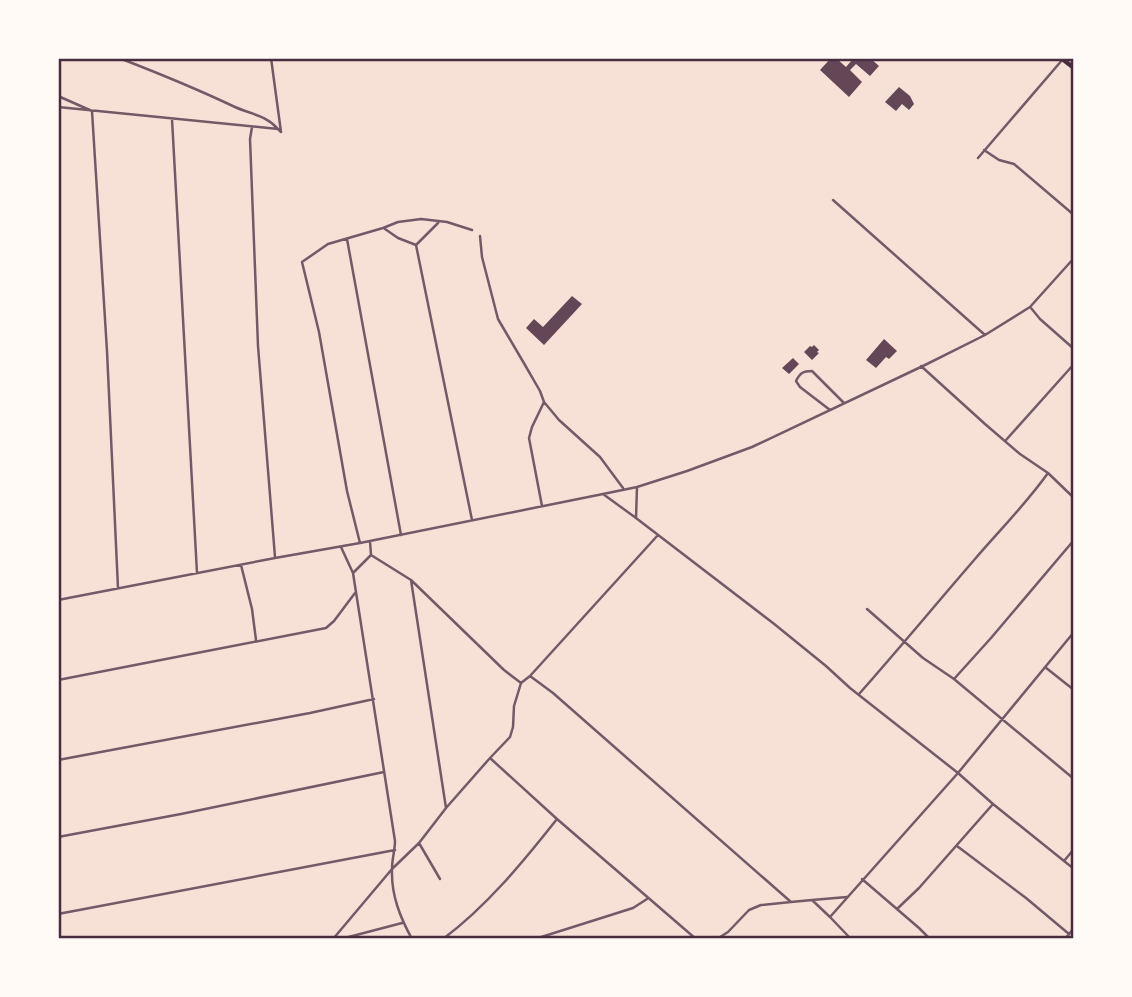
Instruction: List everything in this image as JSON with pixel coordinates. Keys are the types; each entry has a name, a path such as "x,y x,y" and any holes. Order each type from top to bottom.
{"main road":[{"path":"1062,58 1074,68"}],"street":[{"path":"120,58 262,116 272,121 279,130"},
{"path":"264,58 271,59 279,130"},
{"path":"978,158 1062,58"},
{"path":"58,96 92,111"},
{"path":"58,107 279,130"},
{"path":"92,111 118,589"},
{"path":"172,120 197,573"},
{"path":"252,127 250,139 258,346 275,558"},
{"path":"984,150 999,160 1014,164 1074,215"},
{"path":"833,200 985,335"},
{"path":"360,543 347,491 320,332 302,262 328,244 398,222 421,219 447,222 472,230"},
{"path":"416,245 439,222"},
{"path":"383,228 398,239 416,245"},
{"path":"480,236 482,257 498,319 544,402 600,457 623,489"},
{"path":"347,239 401,535"},
{"path":"416,245 472,520"},
{"path":"58,600 603,494 687,471 752,447 985,335 1030,307 1074,258"},
{"path":"1030,307 1074,349"},
{"path":"1005,441 1074,364"},
{"path":"921,366 1074,498"},
{"path":"830,410 800,387 796,381 800,374 812,371 844,403"},
{"path":"542,506 529,438 544,402"},
{"path":"859,694 974,559 1033,495 1048,473"},
{"path":"636,518 637,486"},
{"path":"603,494 773,623 1074,869"},
{"path":"333,939 510,737 520,683 530,676 658,535"},
{"path":"954,679 1074,540"},
{"path":"370,541 372,555 411,580 503,670 520,683"},
{"path":"340,546 353,573 374,699 395,841 392,869 394,900 412,939"},
{"path":"353,573 372,555"},
{"path":"241,565 252,609 256,641"},
{"path":"411,580 446,808"},
{"path":"58,680 326,628 356,591"},
{"path":"867,609 923,658 954,679 1074,779"},
{"path":"830,916 958,773 1074,632"},
{"path":"1045,667 1074,690"},
{"path":"530,676 553,693 791,902"},
{"path":"58,760 374,699"},
{"path":"490,758 696,939"},
{"path":"58,837 385,772"},
{"path":"897,909 993,804"},
{"path":"443,939 470,917 523,862 557,819"},
{"path":"419,843 440,878"},
{"path":"957,846 1069,934"},
{"path":"1064,860 1074,849"},
{"path":"58,914 395,850"},
{"path":"862,878 930,939"},
{"path":"717,939 728,932 749,910 761,905 847,897"},
{"path":"535,939 633,908 649,899"},
{"path":"812,900 851,939"},
{"path":"341,939 403,923"},
{"path":"1065,939 1074,928"}],"building":[{"path":"831,58 836,58 846,67 852,60 849,58 870,58 879,66 870,76 856,64 850,70 862,82 849,97 820,70"},
{"path":"899,87 910,96 914,104 909,110 902,104 896,111 885,102"},
{"path":"572,296 582,304 544,345 526,328 534,319 543,327"},
{"path":"884,339 897,351 889,359 886,357 876,368 866,360"},
{"path":"814,345 819,353 812,360 804,352"},
{"path":"793,358 799,364 789,374 782,368"}]}
